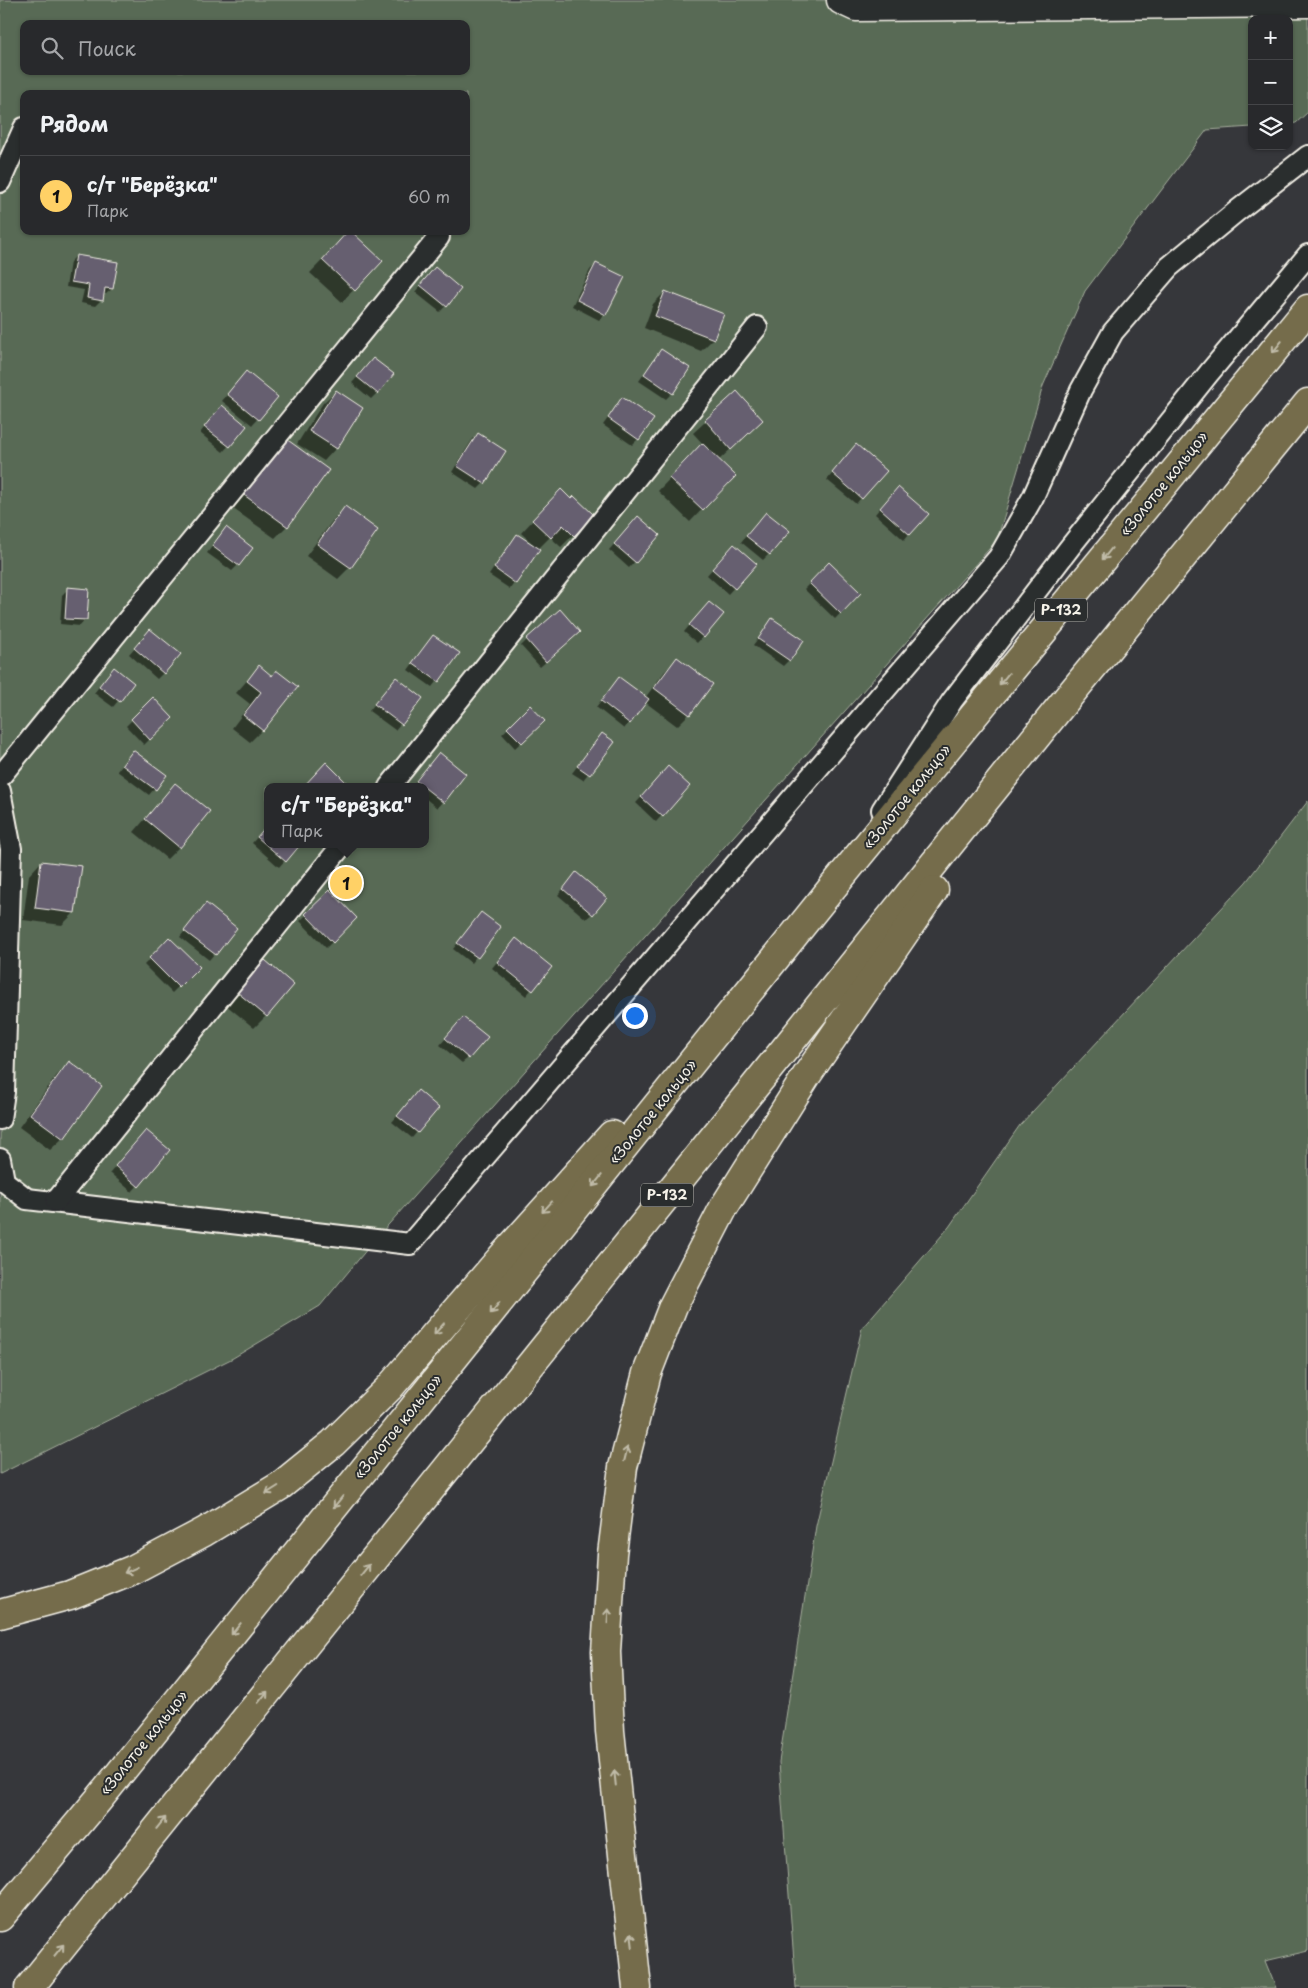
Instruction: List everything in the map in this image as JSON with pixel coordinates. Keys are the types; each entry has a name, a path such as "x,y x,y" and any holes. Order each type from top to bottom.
{"highway":[{"name":"«Золотое кольцо»","path":"0,1917 99,1799 832,888 1308,309"},
{"name":"Р-132","path":"29,1988 1056,712 1308,403"},
{"name":"Р-132","path":"637,1988 610,1731 606,1652 612,1554 623,1467 647,1373 673,1306 724,1207 807,1075 1056,712"},
{"name":"Р-132","path":"0,1614 70,1595 132,1570 204,1532 280,1486 332,1443 388,1388 500,1258 814,912"}],"street":[{"path":"841,0 856,6 1042,2 1308,3"}],"lane":[{"path":"0,182 20,137"},
{"path":"0,1159 4,1181 27,1199 410,1244 999,557 1033,497 1081,390 1113,332 1170,268 1237,211 1308,156"},
{"path":"0,777 439,237"},
{"path":"832,888 952,702 1209,372 1308,255"},
{"path":"392,783 757,327"},
{"path":"0,791 11,850 4,1092 0,1119"},
{"path":"56,1202 339,848"}],"green space":[{"path":"0,0 1308,0 1308,112 1293,123 1293,15 1248,15 1248,127 1207,130 1085,291 1043,386 997,540 373,1242 320,1306 233,1358 0,1474"},
{"path":"1308,801 1308,1951 1265,1961 1276,1988 796,1988 779,1762 816,1526 862,1328 949,1227 1020,1125 1246,882"}],"building":[{"path":"344,235 355,235 383,261 355,291 322,260"},
{"path":"76,255 118,262 113,289 105,288 103,301 87,298 89,285 71,282"},
{"path":"596,263 625,277 606,315 577,300"},
{"path":"435,267 461,289 447,307 420,285"},
{"path":"665,291 724,314 714,339 655,316"},
{"path":"661,349 690,368 673,394 644,374"},
{"path":"373,358 394,374 378,394 357,377"},
{"path":"246,371 278,397 259,420 227,394"},
{"path":"336,390 363,408 337,449 309,431"},
{"path":"737,391 763,420 731,450 705,420"},
{"path":"622,397 654,419 639,440 608,418"},
{"path":"222,405 247,426 230,447 204,427"},
{"path":"478,433 506,451 485,484 457,466"},
{"path":"285,438 329,470 288,527 244,495"},
{"path":"702,443 736,476 703,510 669,478"},
{"path":"856,444 887,471 862,499 832,473"},
{"path":"898,487 929,514 910,535 880,508"},
{"path":"561,489 571,499 574,496 594,515 574,536 563,525 551,538 532,520"},
{"path":"345,506 378,530 351,568 317,544"},
{"path":"766,512 790,531 770,555 746,536"},
{"path":"638,516 660,535 636,563 614,544"},
{"path":"226,527 253,548 239,566 212,546"},
{"path":"517,534 540,549 516,584 494,568"},
{"path":"734,544 757,564 735,589 712,569"},
{"path":"829,562 861,593 841,614 809,583"},
{"path":"67,587 89,589 87,620 65,619"},
{"path":"709,602 724,614 704,638 689,625"},
{"path":"560,609 580,632 546,662 526,639"},
{"path":"772,618 804,640 790,661 758,639"},
{"path":"150,629 181,654 164,674 134,648"},
{"path":"433,635 460,653 439,682 412,663"},
{"path":"677,657 713,684 690,715 654,688"},
{"path":"259,665 272,676 276,670 298,687 263,731 243,715 261,692 247,681"},
{"path":"114,667 134,683 120,702 99,686"},
{"path":"396,677 423,698 402,725 374,704"},
{"path":"619,677 649,699 630,724 601,701"},
{"path":"153,697 173,718 150,740 131,719"},
{"path":"530,705 545,721 522,743 507,728"},
{"path":"602,733 615,742 590,775 577,766"},
{"path":"133,750 167,775 156,790 122,765"},
{"path":"439,752 466,774 444,803 429,791 429,783 419,783 416,781"},
{"path":"326,762 347,783 307,783"},
{"path":"668,766 690,786 663,817 641,797"},
{"path":"175,783 210,811 180,848 145,819"},
{"path":"264,829 264,843 257,837"},
{"path":"270,848 298,848 286,862"},
{"path":"41,861 82,866 75,913 35,908"},
{"path":"576,872 607,898 593,915 563,889"},
{"path":"330,890 357,918 333,943 305,914"},
{"path":"206,903 237,928 216,955 184,931"},
{"path":"481,912 501,927 478,958 457,943"},
{"path":"169,937 200,967 179,988 149,958"},
{"path":"516,938 552,967 533,991 497,962"},
{"path":"265,960 294,985 267,1017 237,992"},
{"path":"463,1017 488,1037 469,1059 445,1038"},
{"path":"69,1061 102,1086 64,1139 30,1114"},
{"path":"418,1090 439,1108 418,1133 397,1116"},
{"path":"146,1130 170,1150 139,1187 115,1166"}],"place":[{"name":"c/т \"Берёзка\"","path":"346,883"}]}
